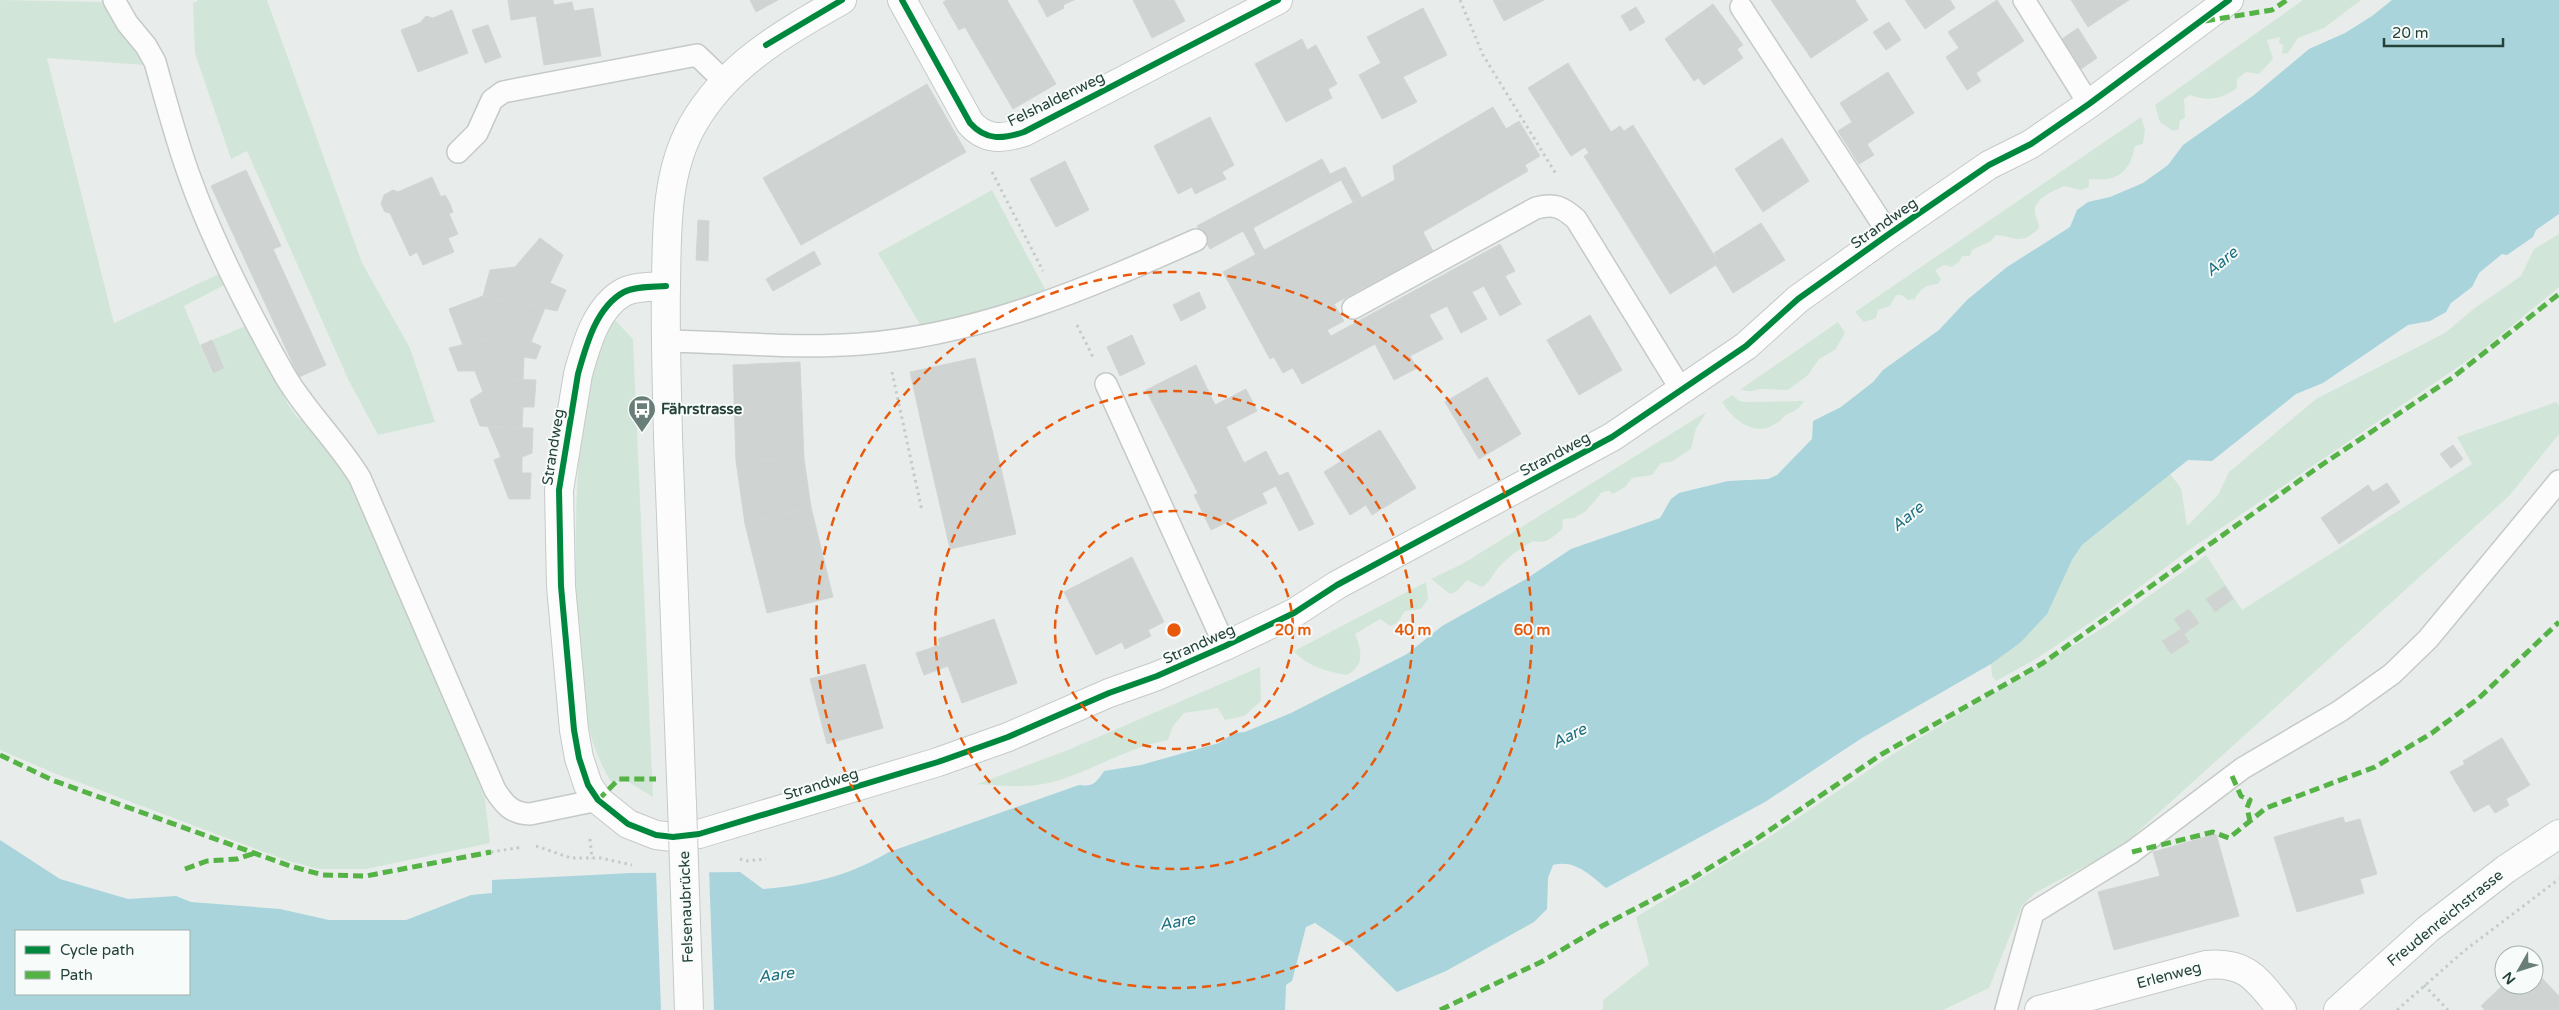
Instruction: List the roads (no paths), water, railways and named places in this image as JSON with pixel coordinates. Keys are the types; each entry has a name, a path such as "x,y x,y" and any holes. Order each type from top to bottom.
{"street":[{"path":"664,341 666,232 673,178 679,156 702,109 744,62 766,45 842,0"},
{"name":"Felshaldenweg","path":"902,0 970,123 976,130 993,138 1003,138 1024,132 1278,0"},
{"name":"Strandweg","path":"666,286 634,289 624,292 602,313 583,357 578,374 559,490 561,586 574,730 579,758 588,785 598,800 628,824 656,835 672,837 699,834 938,762 1000,740 1225,646 1294,613 1337,585 1612,437 1746,346 1798,299 1889,234 1989,165 2031,144 2089,104 2228,0"},
{"name":"Felsenaubrücke","path":"664,341 690,1010"},
{"name":"Freudenreichstrasse","path":"2338,1010 2428,929 2506,869 2559,834"},
{"name":"Erlenweg","path":"2039,1010 2206,965 2231,964 2253,976 2282,1010"}],"lane":[{"path":"114,0 127,23 146,46 154,62 190,178 205,216 243,295 285,375 302,401 344,451 360,478 495,790 507,806 522,814 598,800"},
{"path":"2024,0 2089,104"},
{"path":"1741,7 1889,234"},
{"path":"458,152 477,132 492,100 503,92 697,55 726,82"},
{"path":"1353,308 1536,208 1546,205 1562,207 1576,219 1682,391"},
{"path":"664,341 813,346 887,342 942,333 991,321 1063,296 1196,240"},
{"path":"1106,384 1225,646"},
{"path":"2006,1010 2033,913 2132,852 2243,768 2340,711 2392,674 2428,639 2559,481"}],"water":[{"name":"Aare","path":"2392,0 2559,0 2559,214 2536,230 2533,237 2507,255 2502,254 2479,273 2472,287 2451,303 2446,312 2430,321 2408,325 2323,383 2296,394 2212,461 2188,460 2082,545 2072,560 2047,614 2020,643 1991,664 1862,738 1765,802 1606,888 1582,869 1568,864 1553,865 1548,878 1547,909 1534,922 1446,971 1397,992 1352,948 1315,923 1306,927 1292,981 1286,985 1285,1010 0,1010 0,840 60,879 128,899 176,896 191,902 280,909 329,920 406,920 471,895 492,893 492,880 631,873 740,872 763,889 813,882 844,873 889,852 1079,785 1091,785 1104,771 1141,765 1219,743 1234,733 1245,732 1291,713 1407,654 1442,626 1526,579 1571,549 1660,518 1671,499 1679,493 1728,481 1768,479 1777,475 1812,439 1813,421 1841,407 1873,382 1883,370 1939,330 1967,300 2007,267 2070,227 2077,210 2088,202 2110,197 2143,183 2168,165 2183,145 2254,95 2309,49 2345,33 2372,16"}],"place":[{"name":"Fährstrasse","path":"642,433"}]}
